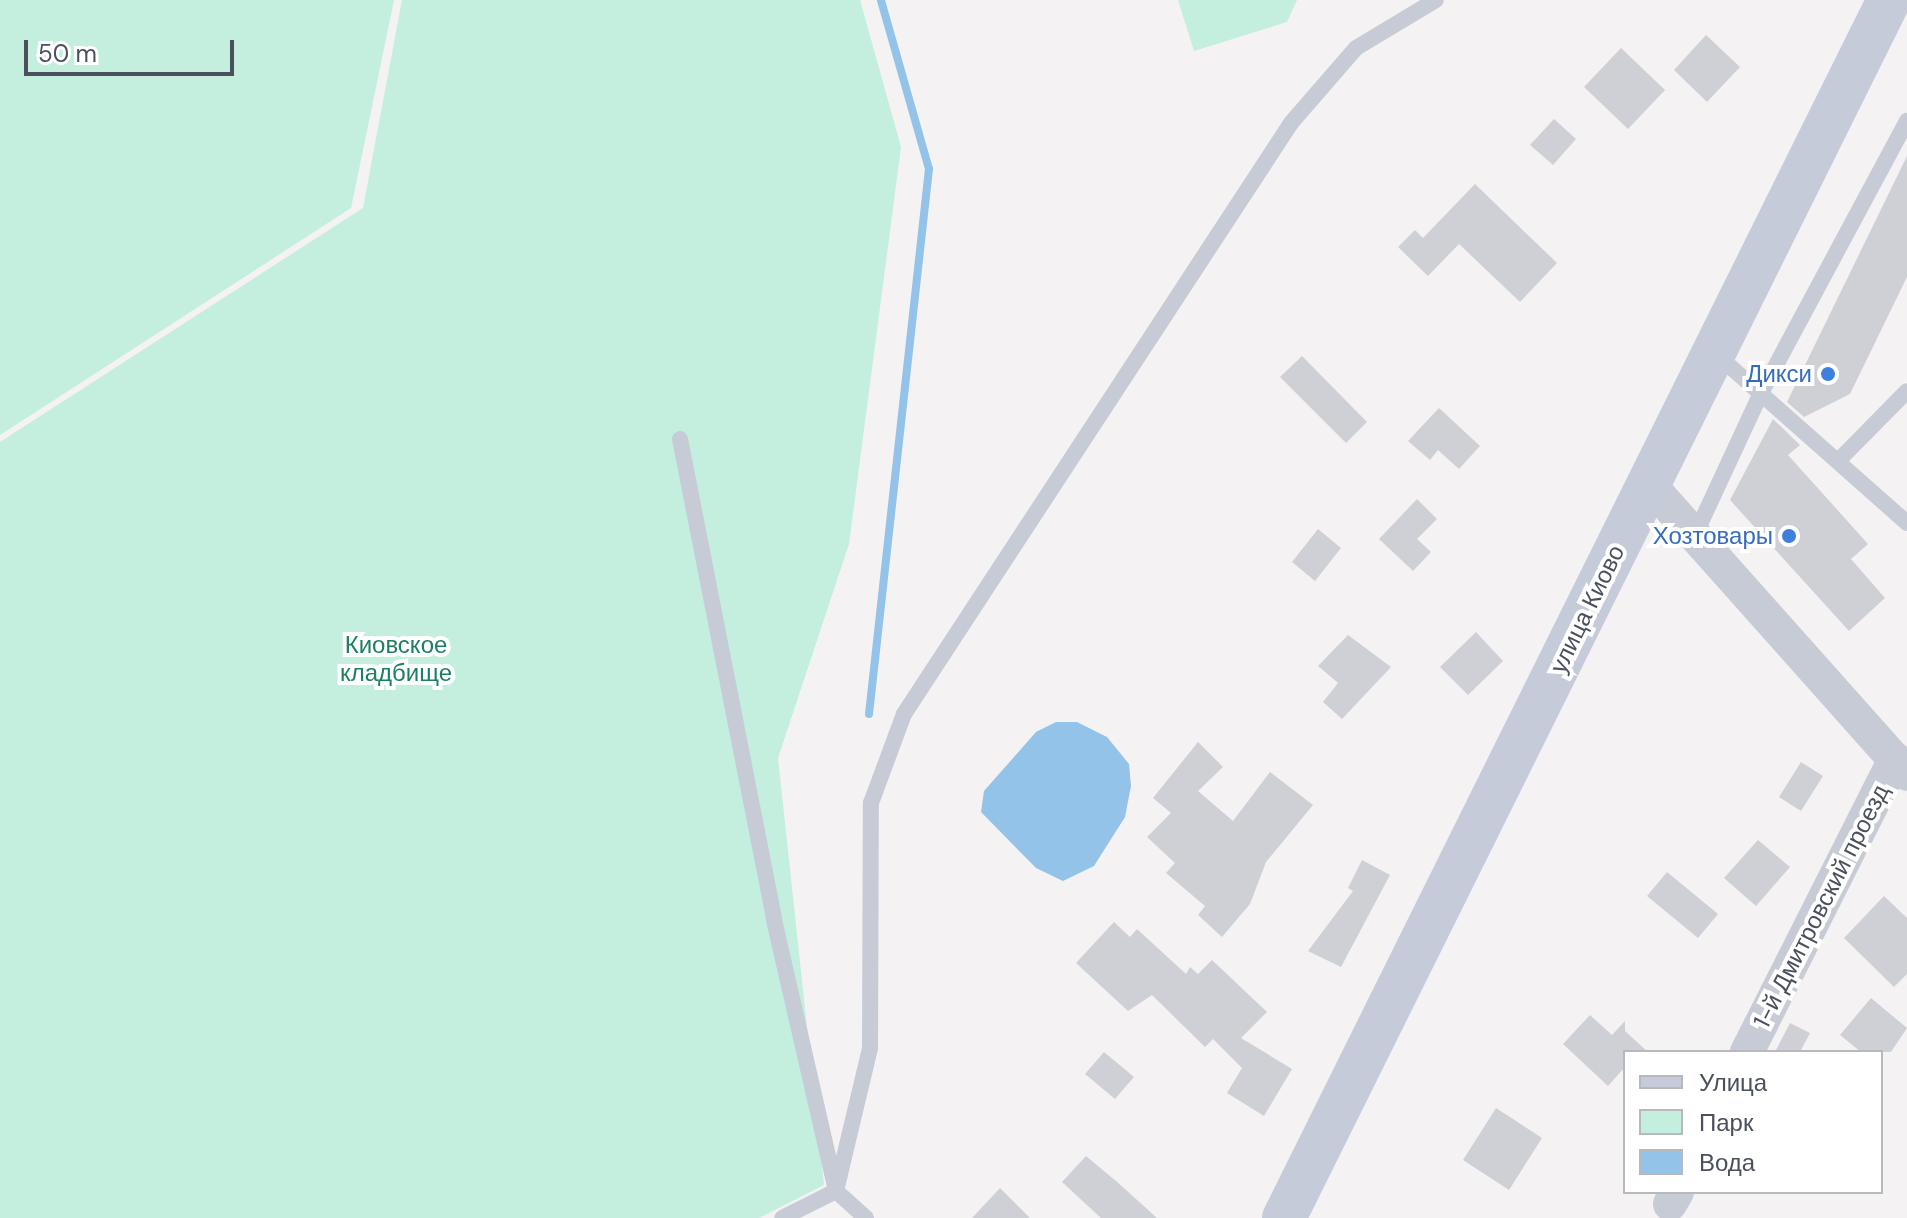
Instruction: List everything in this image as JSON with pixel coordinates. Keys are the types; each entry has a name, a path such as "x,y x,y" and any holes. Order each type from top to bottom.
{"main road":[{"name":"улица Киово","path":"1284,1218 1889,0"}],"street":[{"path":"1649,484 1901,766"},
{"name":"1-й Дмитровский проезд","path":"1748,1050 1901,766"}],"lane":[{"path":"836,1191 870,1048 871,803 904,714 1291,123 1356,48 1436,0"},
{"path":"1695,535 1761,393 1907,121"},
{"path":"1714,352 1907,523"},
{"path":"1838,461 1907,391"},
{"path":"680,439 774,920 836,1191 866,1218"},
{"path":"782,1218 836,1191"}],"green space":[{"path":"0,0 394,0 351,208 0,435"},
{"name":"Киовское кладбище","path":"402,0 860,0 901,147 849,544 778,758 824,1185 759,1218 0,1218 0,442 363,208"},
{"path":"1178,0 1297,0 1287,22 1194,51"}],"water":[{"path":"1056,722 1077,722 1107,737 1129,764 1131,786 1125,817 1094,866 1063,881 1036,868 981,812 984,791 1036,732"}],"building":[{"path":"1706,35 1740,67 1707,102 1674,70"},
{"path":"1621,48 1665,90 1628,129 1584,87"},
{"path":"1554,119 1576,139 1553,165 1530,145"},
{"path":"1907,156 1907,277 1850,394 1804,417 1787,402"},
{"path":"1475,184 1557,263 1520,302 1459,244 1428,276 1398,247 1415,230 1423,238"},
{"path":"1302,356 1367,422 1346,443 1280,377"},
{"path":"1439,408 1480,446 1459,469 1438,450 1430,460 1408,441"},
{"path":"1773,419 1800,445 1788,455 1868,544 1851,559 1885,598 1849,631 1730,500"},
{"path":"1417,499 1437,519 1417,539 1431,552 1413,571 1379,539"},
{"path":"1318,529 1341,548 1315,581 1292,562"},
{"path":"1476,632 1503,661 1468,695 1440,667"},
{"path":"1348,635 1391,667 1342,719 1323,702 1338,683 1318,666"},
{"path":"1198,742 1223,767 1198,791 1233,821 1270,772 1313,805 1266,862 1250,904 1222,937 1198,915 1205,906 1166,873 1175,863 1147,837 1171,813 1153,798"},
{"path":"1801,762 1823,776 1801,811 1779,797"},
{"path":"1758,840 1790,867 1756,906 1724,878"},
{"path":"1362,860 1390,875 1341,967 1308,951 1353,891 1348,888"},
{"path":"1667,872 1718,914 1698,938 1647,896"},
{"path":"1884,896 1907,918 1907,974 1894,987 1844,938"},
{"path":"1114,922 1130,937 1137,929 1186,974 1190,967 1198,974 1212,960 1267,1012 1241,1038 1292,1069 1264,1116 1227,1093 1242,1068 1213,1039 1205,1047 1152,995 1128,1011 1076,963"},
{"path":"1871,998 1907,1028 1891,1052 1859,1050 1840,1035"},
{"path":"1590,1015 1612,1035 1625,1021 1625,1031 1646,1050 1623,1050 1623,1069 1608,1086 1563,1044"},
{"path":"1790,1023 1810,1033 1801,1050 1776,1050"},
{"path":"1104,1052 1134,1077 1115,1099 1085,1074"},
{"path":"1496,1108 1542,1138 1509,1190 1463,1160"},
{"path":"1086,1156 1157,1218 1101,1218 1062,1182"},
{"path":"1000,1188 1030,1218 972,1218"}],"waterway":[{"path":"869,714 929,169 881,0"}],"place":[{"name":"Дикси","path":"1828,374"},
{"name":"Хозтовары","path":"1789,536"}]}
